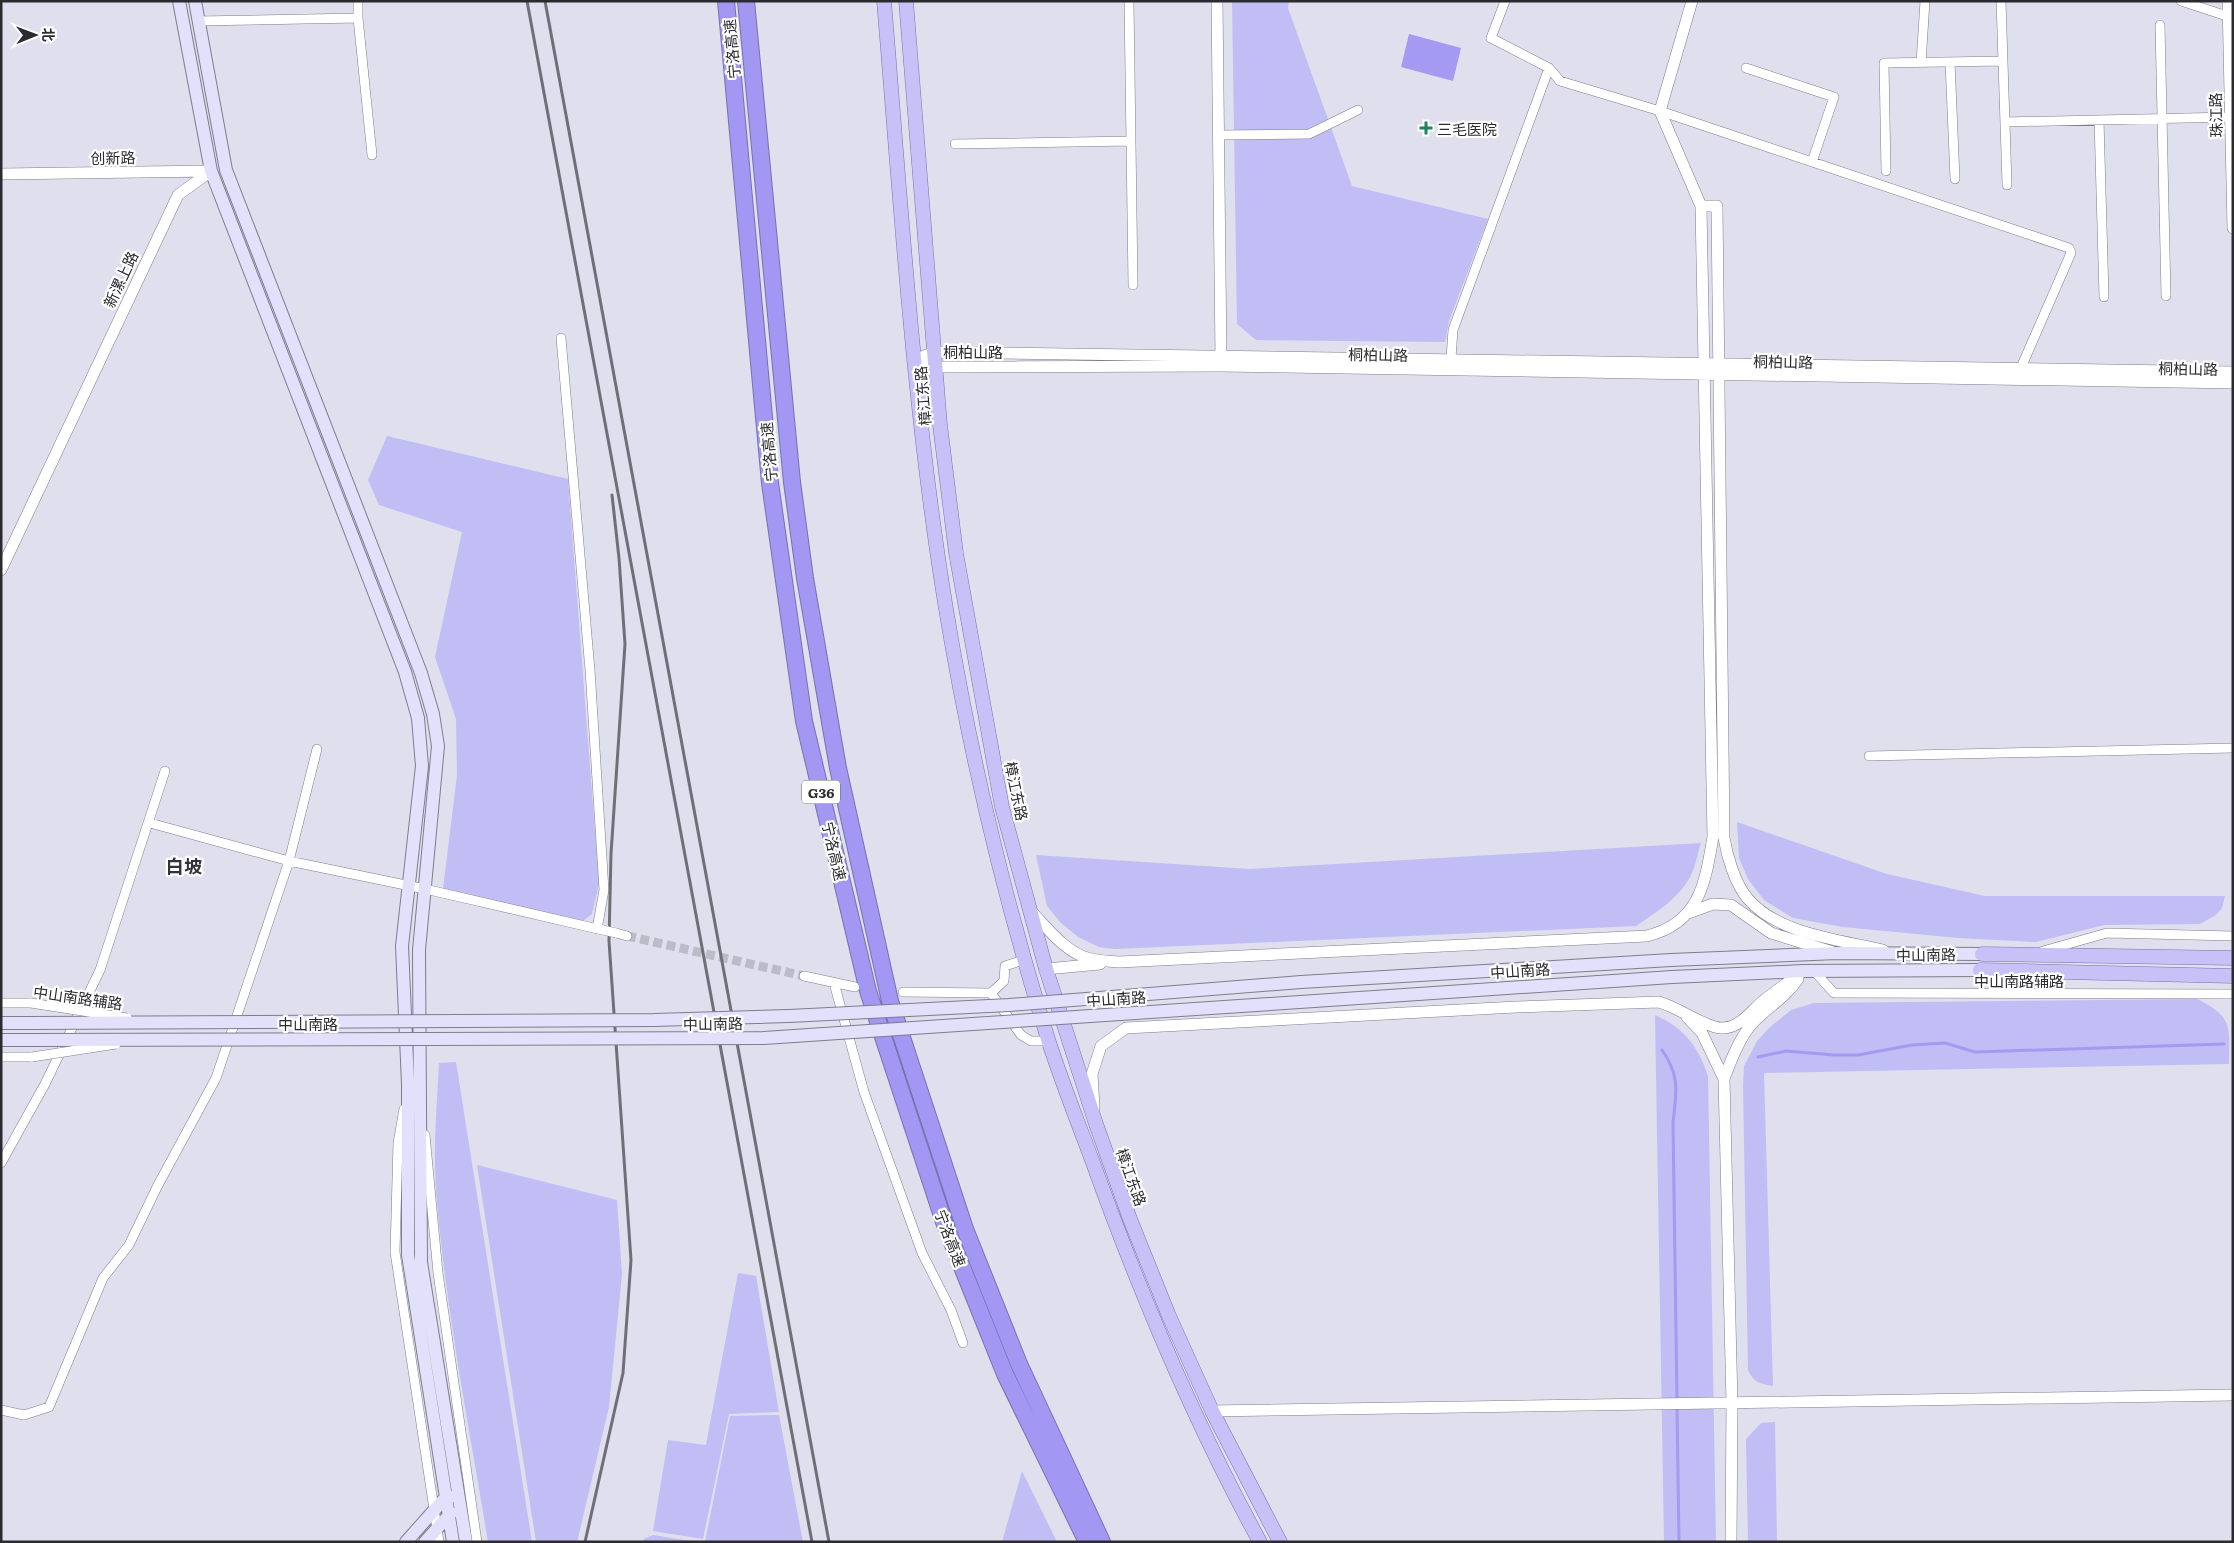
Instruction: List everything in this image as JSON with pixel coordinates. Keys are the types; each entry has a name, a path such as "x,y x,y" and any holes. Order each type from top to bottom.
{"highway":[{"name":"宁洛高速","path":"726,1 770,483 804,721 868,990 944,1222 1005,1374 1087,1542"},
{"name":"宁洛高速","path":"746,1 792,482 804,578 838,768 890,1001 965,1229 1019,1364 1102,1542"}],"main road":[{"path":"180,1 211,171 401,663 418,718 422,766 402,946 408,1084 408,1255 453,1542"},
{"path":"195,1 226,170 421,673 433,714 438,746 419,950 421,1262 465,1498 466,1542"},
{"name":"樟江东路","path":"884,1 914,360 934,527 946,609 962,696 989,825 1049,1041 1127,1258 1198,1421 1260,1542"},
{"name":"樟江东路","path":"906,1 940,425 956,553 1002,808 1032,912 1046,969 1096,1124 1169,1316 1212,1411 1280,1542"},
{"name":"中山南路","path":"1,1023 654,1020 798,1016 1009,1005 1301,982 1671,960 1837,953 2233,958"},
{"name":"中山南路","path":"1,1040 764,1038 1672,976 1808,971 1980,970 2233,976"},
{"path":"446,1497 465,1498"},
{"path":"406,1542 446,1497"},
{"path":"425,1542 438,1536 465,1498"}],"street":[{"path":"358,1 358,18 372,155"},
{"path":"1129,1 1133,285"},
{"path":"1217,1 1221,360"},
{"path":"1505,1 1491,38 1550,68 1560,82 1660,111 2069,248 2072,253 2020,370"},
{"path":"1046,969 1119,962 1647,936 1658,934 1686,914 1699,899 1705,880 1713,837 1701,206 1660,111 1692,1"},
{"path":"1921,63 1925,1"},
{"path":"2002,1 2007,185"},
{"path":"2181,1 2230,18"},
{"name":"珠江路","path":"2228,1 2230,18 2233,228"},
{"path":"198,20 358,18"},
{"path":"2160,25 2166,296"},
{"path":"1886,171 1884,63 2003,61"},
{"path":"1950,62 1955,180"},
{"path":"1451,358 1452,330 1550,68"},
{"path":"1746,68 1834,97 1812,162"},
{"path":"1218,135 1309,134 1358,110"},
{"path":"2005,122 2162,118 2231,124"},
{"path":"2099,120 2104,297"},
{"path":"955,144 1131,142"},
{"name":"创新路","path":"1,174 226,170"},
{"name":"新漯上路","path":"1,570 178,195 211,171"},
{"path":"1701,206 1717,206 1724,838 1728,858 1747,898 1777,921 1803,932 1900,954"},
{"path":"561,338 590,670 604,890 600,930"},
{"name":"桐柏山路","path":"914,360 934,352 1705,375 1719,369 2233,372"},
{"name":"桐柏山路","path":"914,360 936,366 1221,360 1451,358 1705,363 1719,369 2233,383"},
{"path":"1869,756 2233,748"},
{"path":"1,1410 24,1415 49,1407 103,1278 129,1245 158,1185 216,1078 289,861 317,749"},
{"path":"1,1163 45,1084 100,970 166,771"},
{"path":"150,823 289,861 410,885 627,936"},
{"path":"1686,914 1713,904 1731,905 1771,933 1837,953"},
{"path":"1032,912 1056,938 1077,954 1090,959 1119,962"},
{"name":"中山南路辅路","path":"2031,955 2107,933 2233,936"},
{"path":"903,992 991,992 1004,981 1005,966 1026,959"},
{"path":"1096,1124 1092,1074 1102,1046 1126,1028 1516,1007 1659,1002 1717,1028 1731,1027 1745,1019 1762,1002 1808,971"},
{"path":"1731,1542 1732,1403 1724,1079 1735,1050 1751,1025 1789,992 1808,971"},
{"name":"中山南路辅路","path":"1808,971 1834,993 2233,994"},
{"path":"804,976 855,987"},
{"path":"834,983 864,1092 922,1253 951,1310 963,1343"},
{"path":"991,992 1021,1036 1031,1041 1049,1041"},
{"name":"中山南路辅路","path":"1,1003 31,1003 150,1022"},
{"path":"1680,1010 1702,1033 1724,1079"},
{"path":"1,1058 32,1057 149,1039"},
{"path":"408,1084 398,1143 395,1252 438,1536"},
{"path":"1212,1411 2233,1394"},
{"path":"465,1498 478,1542"}],"shaded area":[{"path":"1232,1 1289,1 1288,8 1352,186 1488,219 1449,321 1445,342 1256,340 1237,324"},
{"path":"1409,34 1461,48 1453,81 1401,67"},
{"path":"387,436 568,479 599,884 592,914 583,921 443,889 457,775 456,719 435,657 462,532 379,505 368,480"},
{"path":"1737,822 1887,874 1985,896 2225,896 2222,908 2216,915 2200,924 2104,925 2036,942 1958,938 1843,927 1793,918 1764,900 1748,879 1739,858"},
{"path":"1701,843 1695,866 1682,889 1668,903 1636,926 1115,949 1099,947 1078,937 1060,922 1047,906 1036,855 1250,869"},
{"path":"2197,999 2218,1012 2227,1024 2229,1032 2229,1064 1764,1073 1773,1386 1761,1383 1752,1377 1748,1370 1743,1085 1744,1066 1757,1041 1769,1028 1791,1010 1814,1003"},
{"path":"1655,1015 1674,1026 1689,1039 1700,1056 1708,1076 1716,1542 1664,1542"},
{"path":"456,1062 532,1542 488,1542 458,1366 440,1233 435,1158 439,1063"},
{"path":"477,1165 617,1200 622,1274 609,1407 577,1542 536,1542"},
{"path":"738,1273 756,1276 779,1412 729,1414 703,1539 653,1531 668,1440 706,1445"},
{"path":"779,1415 803,1542 705,1542 730,1416"},
{"path":"1775,1422 1777,1542 1748,1542 1746,1439 1761,1423"},
{"path":"1022,1471 1057,1542 1002,1542"},
{"path":"653,1535 697,1542 643,1542 644,1539"}],"waterway":[{"path":"1758,1057 1786,1051 1858,1055 1912,1045 1945,1043 1975,1052 2224,1044"},
{"path":"1662,1050 1672,1069 1676,1085 1673,1123 1677,1401"},
{"path":"1677,1407 1679,1542"}],"tunnel":[{"path":"627,936 804,976"}],"railway":[{"path":"527,1 812,1542"},
{"path":"545,1 829,1542"},
{"path":"585,1542 623,1373 631,1260 609,941 611,854 625,644 612,495"}],"place":[{"name":"三毛医院","path":"1426,128"}],"district":[{"name":"白坡","path":"184,865"}]}
